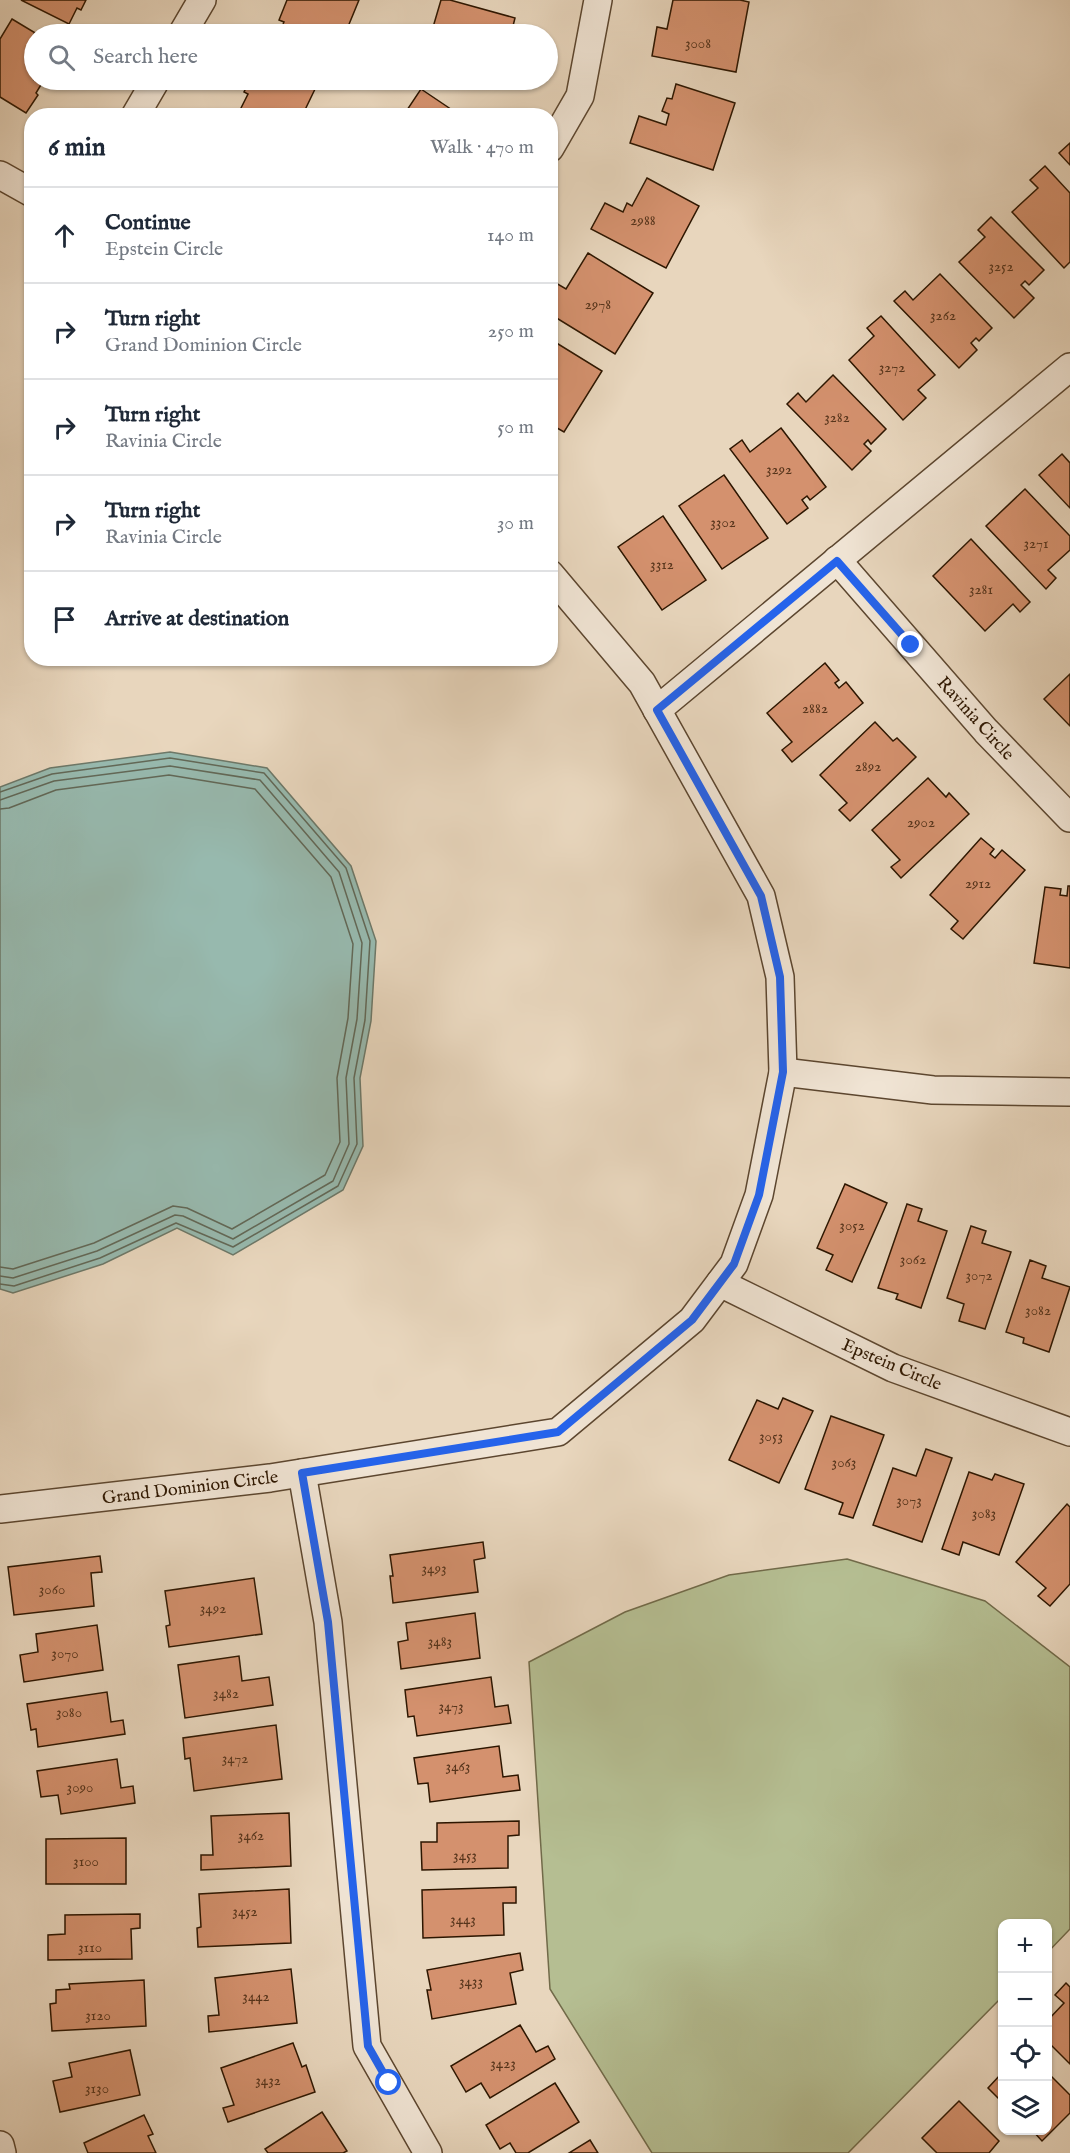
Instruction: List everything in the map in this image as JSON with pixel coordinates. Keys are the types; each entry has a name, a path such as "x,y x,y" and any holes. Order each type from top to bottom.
{"street":[{"path":"188,24 202,0"},
{"path":"558,134 580,96 598,0"},
{"path":"140,108 150,90"},
{"path":"0,175 24,188"},
{"path":"657,710 1070,367"},
{"name":"Ravinia Circle","path":"837,561 986,731 1070,818"},
{"name":"Grand Dominion Circle","path":"0,1509 302,1473 558,1432 692,1320 734,1264 759,1195 783,1072 780,977 761,896 642,682 558,583"},
{"path":"783,1072 933,1090 1070,1092"},
{"name":"Epstein Circle","path":"720,1282 892,1368 1070,1432"},
{"path":"302,1473 328,1622 368,2046 428,2153"},
{"path":"0,2145 2,2153"}],"green space":[{"path":"847,1559 985,1601 1070,1667 1070,1929 1052,1948 1052,1919 998,1919 998,2001 848,2153 652,2153 550,1989 529,1662 625,1612 729,1575"}],"water":[{"path":"170,752 267,768 351,866 376,941 371,1021 360,1078 363,1146 343,1190 233,1255 177,1228 103,1264 13,1293 0,1289 0,787 50,768"}],"building":[{"path":"21,0 86,0 81,10 77,8 69,24"},
{"path":"287,0 359,0 349,24 283,24 284,22 279,20"},
{"path":"441,0 450,0 515,18 514,24 434,24"},
{"path":"673,0 749,2 736,72 652,56 657,27 667,29"},
{"path":"12,19 24,26 24,90 38,90 36,93 38,95 29,108 24,108 24,112 0,97 0,39"},
{"path":"676,84 735,103 713,170 630,143 639,116 666,125 669,114 662,111 667,98 672,99"},
{"path":"245,90 315,90 306,108 241,108 248,94 244,92"},
{"path":"422,90 449,108 408,108"},
{"path":"1070,143 1070,165 1059,153"},
{"path":"1045,166 1070,193 1070,262 1064,268 1012,212 1038,188 1030,180"},
{"path":"647,178 699,206 666,268 591,229 605,203 623,212 627,203 632,206"},
{"path":"991,217 1044,270 1029,285 1025,281 1021,285 1034,298 1014,318 959,262 985,237 978,230"},
{"path":"588,253 653,293 615,354 558,319 558,284 566,289"},
{"path":"940,274 992,328 979,341 976,338 971,343 977,350 959,368 894,301 905,291 913,300"},
{"path":"881,316 935,375 918,390 926,398 903,420 849,360 874,336 867,328"},
{"path":"558,344 602,371 564,432 558,429"},
{"path":"833,375 886,429 871,444 868,440 864,444 871,451 852,470 787,404 798,393 806,402"},
{"path":"781,428 826,487 810,500 807,496 802,500 808,508 787,524 730,449 742,440 750,452"},
{"path":"1062,454 1070,463 1070,508 1039,475"},
{"path":"724,475 768,538 722,569 679,506"},
{"path":"1025,489 1070,536 1070,550 1048,570 1056,578 1046,589 986,526"},
{"path":"663,516 706,580 662,610 618,547"},
{"path":"971,539 1030,602 1020,612 1013,604 985,631 933,576"},
{"path":"825,663 839,680 835,683 839,688 846,682 863,703 792,762 782,750 792,742 767,713"},
{"path":"1070,674 1070,726 1044,699"},
{"path":"875,722 893,741 897,738 916,757 850,821 839,810 847,803 820,775"},
{"path":"928,778 946,797 949,793 969,814 901,878 891,867 900,860 872,830"},
{"path":"981,838 994,849 990,854 995,858 1002,850 1025,870 963,939 951,929 958,921 930,895"},
{"path":"1068,886 1070,886 1070,968 1034,963 1045,887 1061,889 1060,895 1067,896"},
{"path":"845,1184 887,1203 852,1282 826,1270 833,1255 817,1248"},
{"path":"907,1204 922,1209 918,1221 947,1231 921,1308 896,1299 898,1294 878,1288"},
{"path":"971,1226 986,1231 982,1243 1011,1252 985,1329 959,1321 964,1304 947,1298"},
{"path":"1030,1260 1046,1266 1042,1278 1070,1287 1049,1352 1023,1343 1024,1338 1006,1332"},
{"path":"783,1398 813,1411 779,1483 729,1460 757,1400 778,1409"},
{"path":"831,1416 884,1435 853,1518 839,1514 843,1503 805,1489"},
{"path":"926,1449 952,1458 922,1542 873,1525 893,1468 916,1476"},
{"path":"969,1472 992,1480 995,1474 1024,1484 999,1555 963,1542 959,1555 942,1549"},
{"path":"1067,1504 1070,1507 1070,1584 1050,1606 1038,1596 1046,1588 1016,1562"},
{"path":"483,1542 485,1558 474,1560 478,1592 393,1603 390,1555"},
{"path":"100,1556 102,1572 91,1573 94,1606 14,1615 8,1567"},
{"path":"254,1578 262,1634 169,1647 166,1626 170,1625 165,1591"},
{"path":"475,1613 480,1658 401,1669 398,1642 408,1640 406,1623"},
{"path":"97,1625 103,1670 24,1682 20,1655 38,1652 36,1634"},
{"path":"239,1656 242,1681 269,1677 273,1705 185,1718 178,1665"},
{"path":"491,1677 495,1707 508,1705 511,1723 417,1736 414,1716 408,1717 405,1690"},
{"path":"107,1692 111,1722 123,1720 125,1734 38,1747 36,1729 31,1730 27,1704"},
{"path":"276,1725 282,1779 194,1791 190,1758 185,1759 183,1738"},
{"path":"499,1746 503,1777 518,1775 520,1790 430,1802 428,1783 418,1784 414,1758"},
{"path":"117,1759 121,1788 133,1786 135,1803 61,1814 58,1795 41,1797 37,1771"},
{"path":"289,1813 291,1866 201,1870 201,1855 213,1855 211,1816"},
{"path":"519,1821 519,1835 508,1836 508,1868 422,1870 421,1842 437,1842 437,1823"},
{"path":"126,1838 126,1884 46,1884 46,1839"},
{"path":"516,1887 516,1903 503,1903 504,1935 423,1938 422,1890"},
{"path":"289,1889 291,1943 198,1947 197,1928 201,1927 199,1894"},
{"path":"140,1914 140,1928 131,1929 132,1959 48,1960 48,1935 65,1934 65,1915"},
{"path":"520,1953 523,1970 510,1973 516,2004 432,2019 427,1990 431,1990 427,1970"},
{"path":"291,1969 297,2023 209,2032 208,2016 219,2015 215,1978"},
{"path":"144,1980 146,2026 52,2031 50,2004 56,2003 56,1990 70,1989 69,1984"},
{"path":"1066,1983 1070,1987 1070,2064 1052,2046 1052,2016 1064,2003 1055,1995"},
{"path":"520,2025 536,2052 548,2046 555,2059 490,2098 481,2083 466,2092 451,2066"},
{"path":"293,2043 302,2067 306,2065 315,2092 228,2122 223,2108 234,2105 221,2068"},
{"path":"130,2050 140,2095 60,2112 53,2081 72,2077 69,2063"},
{"path":"998,2077 998,2098 988,2088"},
{"path":"1052,2077 1070,2095 1070,2113 1052,2131"},
{"path":"555,2083 579,2122 528,2153 516,2153 510,2143 500,2149 486,2125"},
{"path":"959,2101 999,2141 989,2153 937,2153 922,2138"},
{"path":"322,2112 347,2151 343,2153 268,2153 265,2149"},
{"path":"144,2115 153,2134 148,2136 156,2153 88,2153 84,2143"},
{"path":"1037,2135 1048,2135 1042,2141"},
{"path":"590,2140 598,2153 569,2153"}],"route":[{"path":"389,2083 368,2046 328,1622 302,1473 558,1432 692,1320 734,1264 759,1195 783,1072 780,977 761,896 657,710 837,561 911,645"}]}
